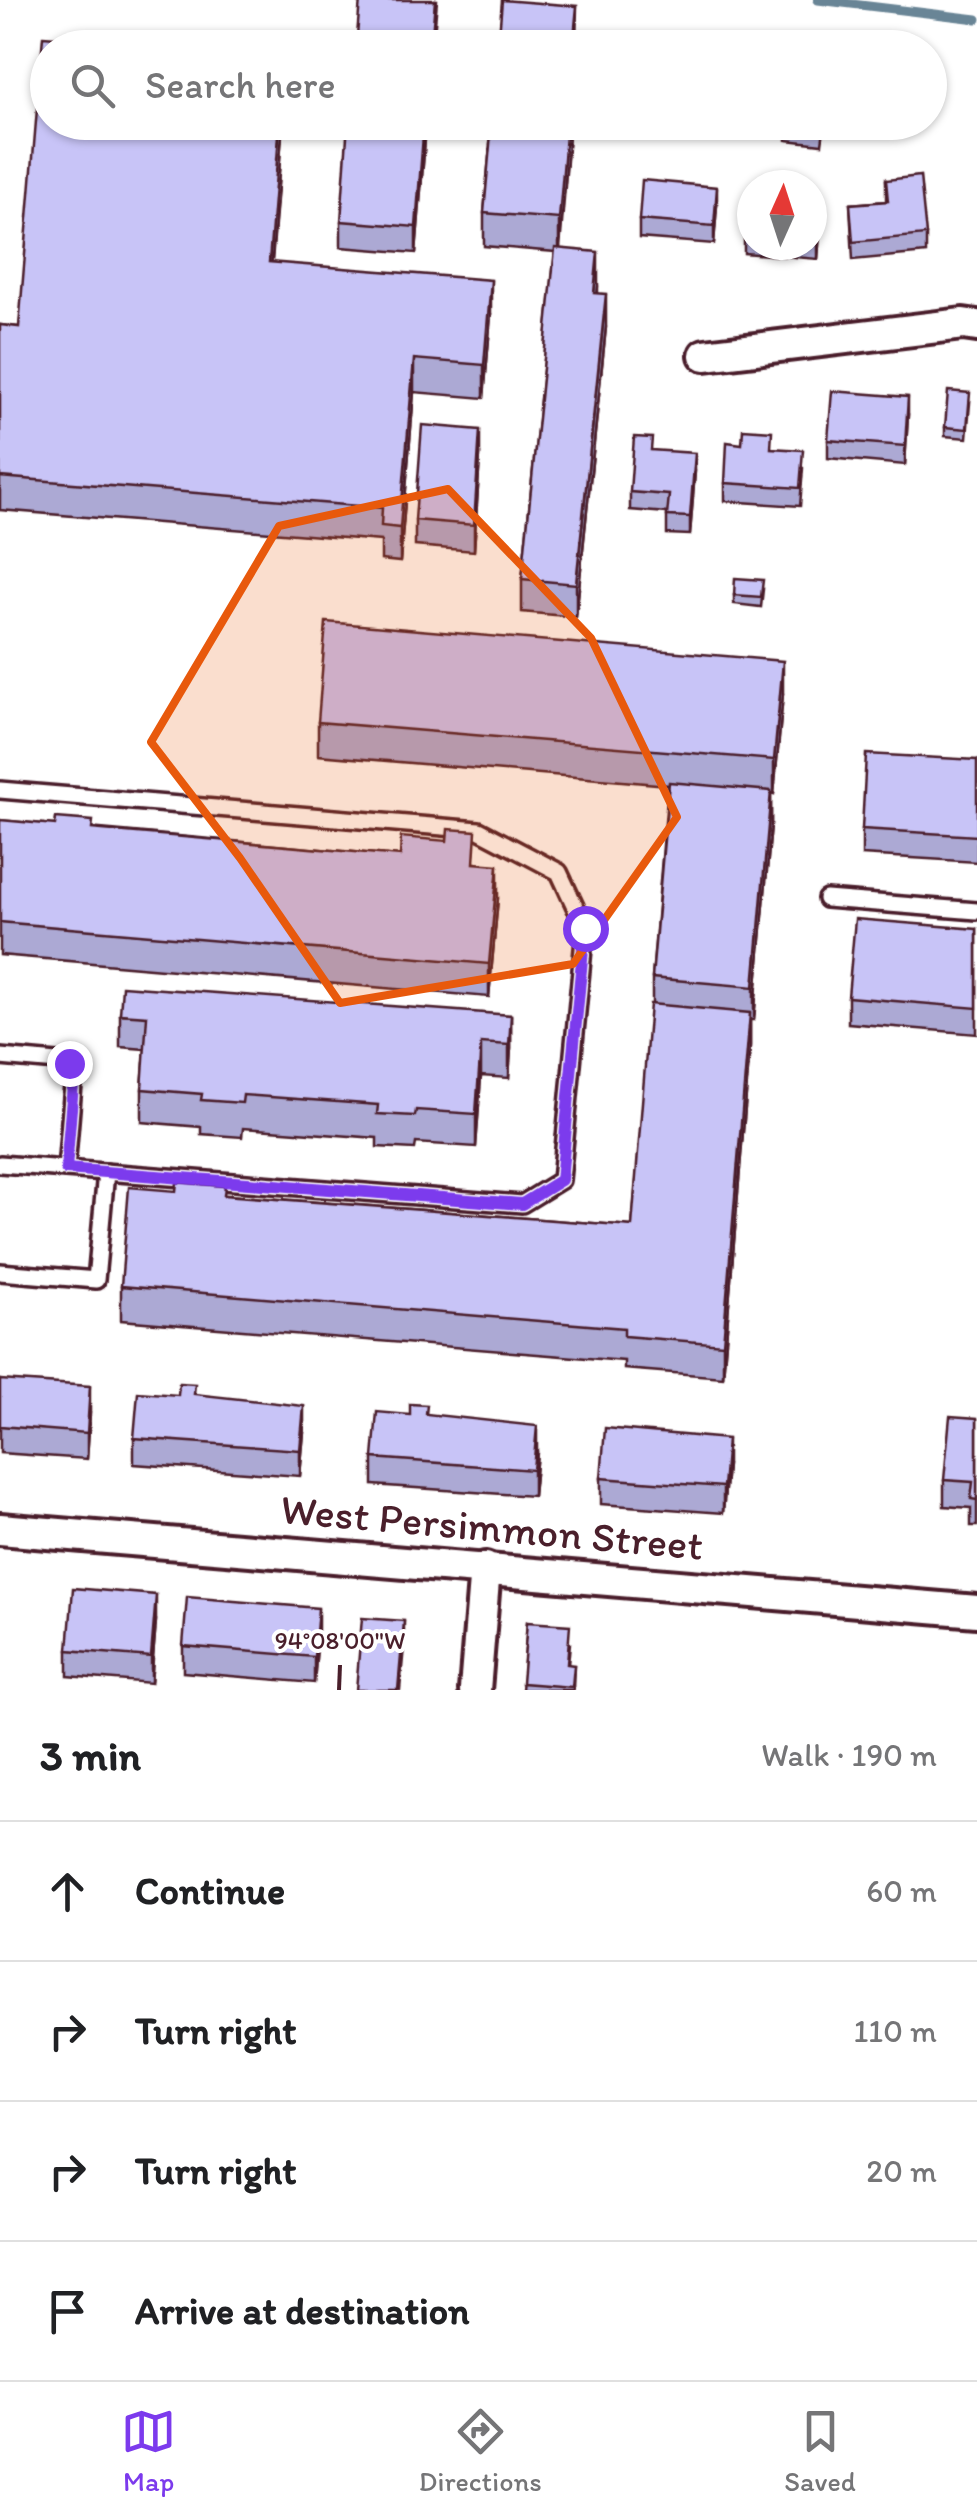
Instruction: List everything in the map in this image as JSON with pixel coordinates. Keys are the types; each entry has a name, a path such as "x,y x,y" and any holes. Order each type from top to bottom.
{"street":[{"path":"706,355 963,324 977,326"},
{"name":"West Persimmon Street","path":"0,1529 977,1610"},
{"path":"475,1690 484,1568"}],"lane":[{"path":"0,790 480,830 559,872 585,928 561,1180 522,1204 0,1164"},
{"path":"826,900 977,912"},
{"path":"0,1057 69,1063 74,1073 66,1169"},
{"path":"0,1272 96,1280 106,1172"}],"highlighted area":[{"path":"448,489 591,638 677,817 573,964 340,1003 240,858 151,742 279,526"}],"building":[{"path":"360,0 435,0 432,30 358,30"},
{"path":"502,0 577,6 575,30 500,30"},
{"path":"34,140 279,140 269,262 491,280 484,365 414,359 400,528 381,526 382,508 0,477 0,325 19,327"},
{"path":"347,140 423,140 416,227 341,221"},
{"path":"490,140 566,140 559,219 484,213"},
{"path":"920,176 926,235 853,242 850,204 888,201 886,180"},
{"path":"642,180 717,187 714,226 639,220"},
{"path":"555,248 598,252 594,293 606,294 576,584 522,579"},
{"path":"832,391 908,397 905,446 828,440"},
{"path":"948,391 970,393 967,429 945,427"},
{"path":"422,425 480,430 474,525 415,520"},
{"path":"743,429 772,431 771,448 803,450 800,488 725,483 727,442 742,444"},
{"path":"634,437 652,438 651,450 695,453 690,517 667,516 669,495 630,492"},
{"path":"735,578 763,580 761,597 734,595"},
{"path":"326,622 783,661 774,760 318,722"},
{"path":"866,754 977,760 977,836 862,829"},
{"path":"669,782 771,791 754,987 652,978"},
{"path":"56,818 93,821 92,829 400,856 401,837 447,841 448,829 476,831 474,863 498,865 489,964 0,922 0,820 55,825"},
{"path":"855,919 977,929 977,1008 848,997"},
{"path":"122,986 511,1015 509,1045 481,1043 476,1114 416,1110 415,1116 377,1114 378,1105 243,1095 242,1103 201,1100 202,1094 142,1089 147,1016 120,1014"},
{"path":"650,1004 750,1013 723,1344 624,1336 624,1328 121,1286 129,1187 176,1191 177,1182 225,1186 224,1195 632,1226"},
{"path":"0,1380 90,1386 87,1433 0,1426"},
{"path":"179,1383 195,1384 194,1394 304,1406 300,1450 134,1438 138,1392 178,1395"},
{"path":"410,1404 427,1405 426,1414 537,1426 533,1470 373,1458 377,1412 410,1415"},
{"path":"950,1416 977,1418 977,1500 971,1499 973,1482 944,1480"},
{"path":"605,1428 727,1439 723,1487 601,1478"},
{"path":"73,1588 156,1595 151,1657 68,1650"},
{"path":"187,1597 318,1608 314,1657 183,1646"},
{"path":"362,1618 404,1621 398,1690 356,1690"},
{"path":"527,1622 570,1625 567,1664 574,1665 572,1687 522,1683"}],"waterway":[{"path":"818,0 977,19"}],"route":[{"path":"69,1063 74,1073 66,1169 522,1204 561,1180 585,928"}]}
